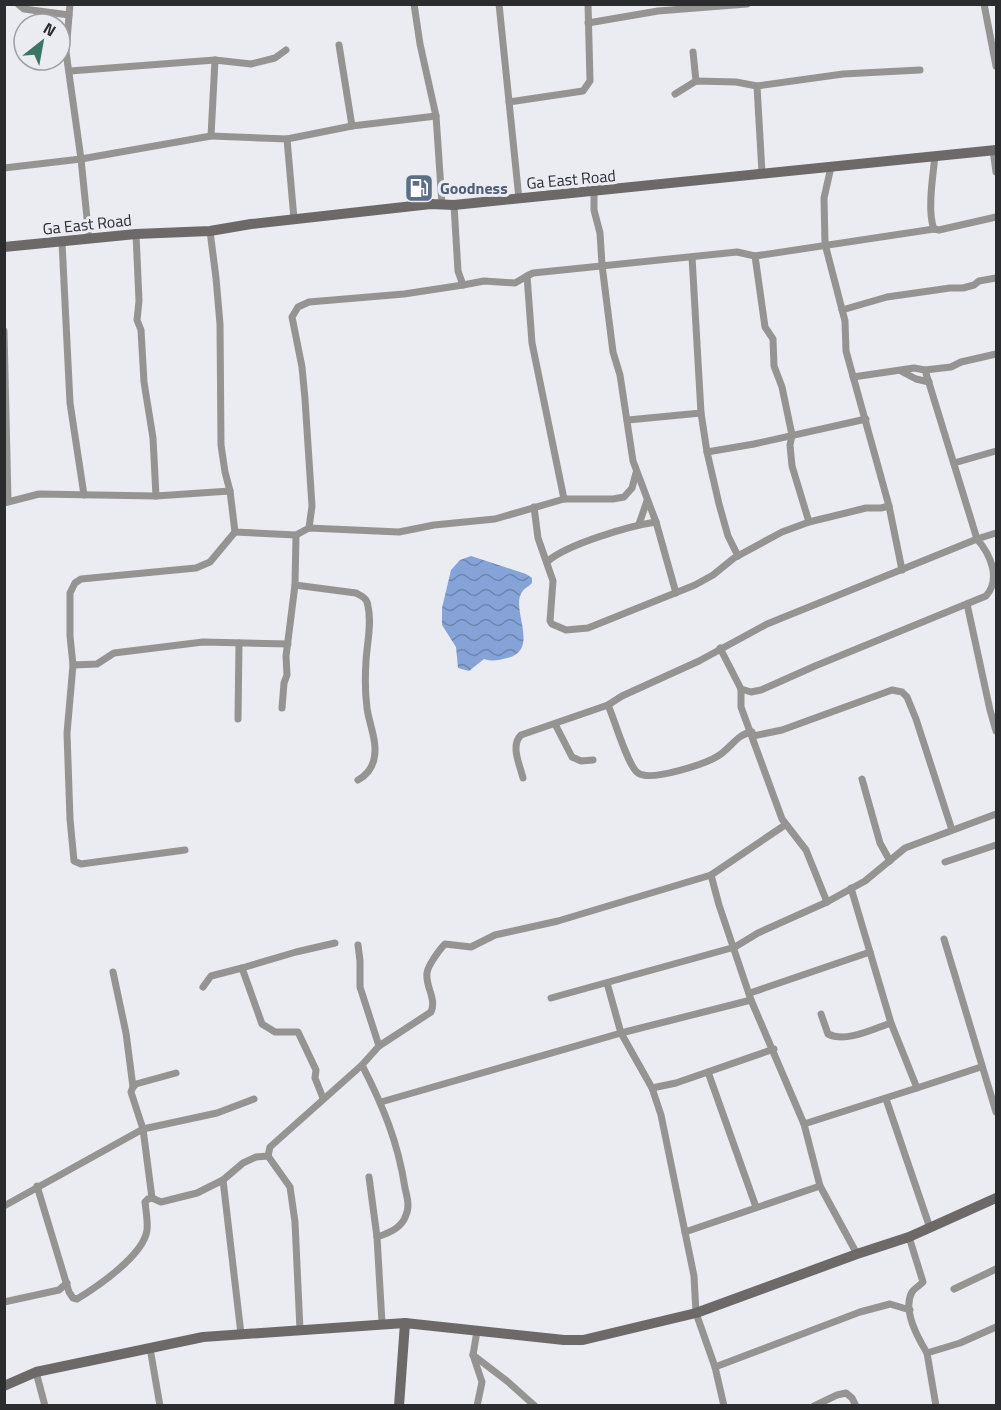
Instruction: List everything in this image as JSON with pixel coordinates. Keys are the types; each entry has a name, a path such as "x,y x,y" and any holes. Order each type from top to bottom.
{"street":[{"path":"18,4 24,9 46,12"},
{"path":"414,4 420,44 436,116 458,271 463,285"},
{"path":"499,4 519,199"},
{"path":"509,102 583,91 587,87 590,81 588,4"},
{"path":"588,23 658,8 747,4"},
{"path":"984,4 996,55 996,66"},
{"path":"339,45 352,126"},
{"path":"72,71 215,60 251,64 275,58 286,51"},
{"path":"693,52 696,81"},
{"path":"211,136 215,60"},
{"path":"675,94 696,81 736,82 757,86 843,74 920,70"},
{"path":"70,72 89,238"},
{"path":"757,86 762,173"},
{"path":"4,168 81,159 211,136 287,140 352,126 436,116"},
{"path":"287,140 294,219"},
{"path":"995,150 996,172"},
{"name":"Ga East Road","path":"4,247 136,234 210,231 294,219 594,192 995,150"},
{"path":"934,156 932,203 934,229"},
{"path":"831,167 824,198 825,244 842,310 846,351 889,506 902,570"},
{"path":"594,192 594,210 600,233 613,352 620,375 636,473 656,522 676,593"},
{"path":"309,528 312,506 305,399 302,367 292,317 298,307 309,302 404,294 484,281 515,283 532,273 602,265 737,252 755,256 825,244 939,230 996,217"},
{"path":"185,850 81,864 74,861 67,733 73,665 70,593 75,583 81,579 196,568 210,562 235,532 221,445 220,324 210,231"},
{"path":"136,234 139,301 137,320 141,330 144,382 152,430 156,496"},
{"path":"62,242 70,403 84,495"},
{"path":"755,256 765,327 773,339 774,366 782,387 792,435 790,445 792,466 809,522"},
{"path":"692,257 701,413 706,452 728,536 738,556"},
{"path":"527,276 532,343 564,499"},
{"path":"842,310 887,297 963,288 979,281 996,278"},
{"path":"4,331 6,502 39,494 156,496 230,491"},
{"path":"854,377 914,368 925,370 951,367 961,362 996,354"},
{"path":"741,689 751,692 761,690 986,596 993,590 996,583 990,558 977,539 925,370"},
{"path":"901,371 916,379 929,382"},
{"path":"628,420 701,413"},
{"path":"706,452 866,419"},
{"path":"954,463 996,451"},
{"path":"235,532 296,536 309,528 399,532 434,525 495,519 564,499 624,497 632,488 636,473"},
{"path":"639,524 648,501"},
{"path":"534,507 538,538 554,581 550,621 566,630 588,628 676,593 713,575 738,556 782,532 809,522 866,508 889,506"},
{"path":"548,561 562,550 639,524 656,522"},
{"path":"523,778 516,747 521,735 608,705 777,620 996,533"},
{"path":"282,708 295,585 296,536"},
{"path":"295,585 356,593 364,597 368,604 370,632 366,660 367,710 372,725 375,756 368,774 358,780"},
{"path":"967,604 996,730"},
{"path":"73,665 97,664 114,653 203,642 288,644"},
{"path":"238,719 239,643"},
{"path":"720,648 741,689 741,707 764,774 785,825 806,850 827,902"},
{"path":"608,705 635,771 642,775 679,772 694,767 718,756 741,734 782,730 891,690 902,692 907,697 916,719 952,830"},
{"path":"555,723 572,757 581,761 593,760"},
{"path":"862,780 880,843 890,861"},
{"path":"551,998 735,947 758,933 827,902 865,881 905,848 996,814"},
{"path":"300,1330 295,1222 290,1187 268,1156 270,1147 362,1065 379,1046 433,1009 427,973 438,950 445,944 471,947 495,935 558,921 711,874 785,825"},
{"path":"945,862 996,844"},
{"path":"711,874 719,905 751,996 804,1124 820,1185 857,1254"},
{"path":"851,888 891,1023 917,1088"},
{"path":"944,939 996,1112"},
{"path":"203,987 211,976 296,952 335,944"},
{"path":"358,945 360,987 379,1046"},
{"path":"381,1102 751,996 870,952"},
{"path":"242,968 262,1024 274,1032 298,1032 316,1070 315,1078 323,1098"},
{"path":"113,972 126,1033 133,1087 131,1092 143,1129 152,1198"},
{"path":"607,983 621,1033 652,1088 661,1114 694,1276 696,1312 715,1367 724,1406"},
{"path":"821,1014 828,1034 833,1037 848,1036 891,1023"},
{"path":"652,1088 708,1072 774,1049"},
{"path":"362,1065 381,1102 395,1140 408,1206 406,1217 400,1224 391,1232 377,1237"},
{"path":"804,1124 981,1067"},
{"path":"708,1072 756,1207"},
{"path":"133,1087 136,1084 176,1073"},
{"path":"4,1206 36,1186 143,1129 217,1113 254,1099"},
{"path":"886,1099 930,1228"},
{"path":"152,1198 161,1202 197,1193 223,1180 243,1163 255,1157 268,1156"},
{"path":"369,1177 377,1237 382,1323"},
{"path":"223,1180 241,1334"},
{"path":"685,1232 820,1185"},
{"path":"36,1186 72,1298 77,1299 106,1280 136,1251 147,1232 146,1202 152,1198"},
{"path":"4,1386 36,1372 202,1337 405,1323 583,1340 696,1312 909,1237 996,1198"},
{"path":"909,1237 923,1282 912,1293 910,1310 914,1332 927,1353 936,1406"},
{"path":"954,1289 996,1269"},
{"path":"4,1302 59,1290 67,1283"},
{"path":"715,1367 860,1312 890,1304 910,1310"},
{"path":"399,1406 405,1323"},
{"path":"927,1353 960,1343 996,1327"},
{"path":"477,1331 473,1355 482,1382 477,1406"},
{"path":"150,1348 160,1406"},
{"path":"473,1355 535,1406"},
{"path":"36,1372 45,1406"},
{"path":"814,1406 837,1395 846,1394 852,1398 856,1406"}],"water":[{"path":"471,556 526,574 532,578 532,583 523,591 519,599 524,638 517,654 493,661 484,659 469,671 458,668 456,647 442,625 442,608 451,570 460,560"}],"place":[{"name":"Goodness","path":"419,188"}]}
